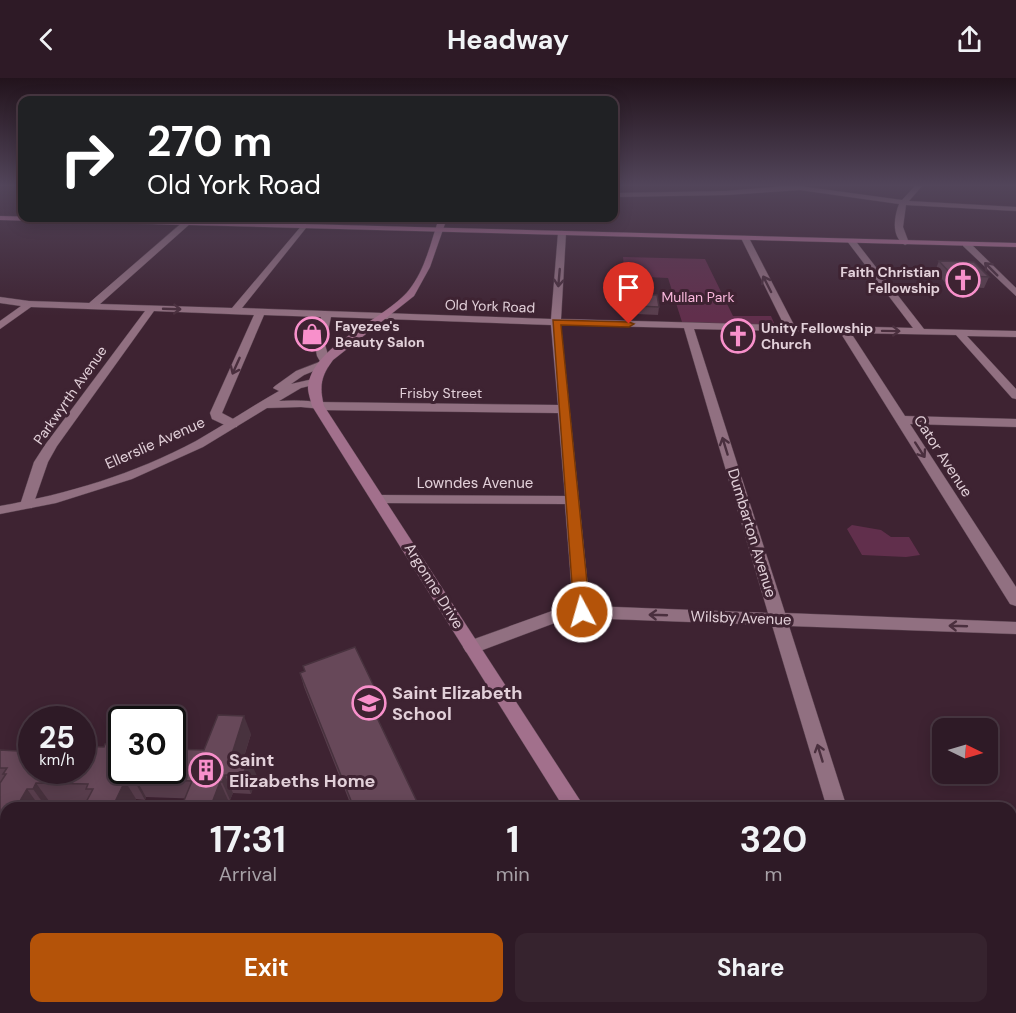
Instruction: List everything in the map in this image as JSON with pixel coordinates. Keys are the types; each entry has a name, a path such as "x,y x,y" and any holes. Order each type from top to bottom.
{"main road":[{"path":"427,230 1016,245"},
{"path":"313,382 323,363 405,301 414,290 439,230"},
{"name":"Argonne Drive","path":"313,382 313,393 318,406 380,499 571,802"}],"street":[{"path":"92,306 179,230"},
{"path":"234,312 300,230"},
{"path":"900,230 905,243"},
{"path":"562,233 556,322 570,500 582,612"},
{"path":"745,238 790,329"},
{"path":"850,241 921,332"},
{"path":"966,244 1016,293"},
{"name":"Old York Road","path":"0,300 29,304 260,313 1016,334"},
{"path":"0,326 29,304"},
{"name":"Parkwyrth Avenue","path":"27,505 42,462 51,445 151,309"},
{"path":"233,424 216,416 216,413 260,313"},
{"path":"260,406 268,397 300,373 323,363 320,346 327,315"},
{"name":"Dumbarton Avenue","path":"688,326 835,802"},
{"name":"Cator Avenue","path":"844,330 900,420 1009,581 1016,600"},
{"path":"959,333 1016,396"},
{"name":"Ellerslie Avenue","path":"0,510 80,492 135,473 179,454 297,386 313,382"},
{"name":"Frisby Street","path":"260,406 284,403 318,406 563,408"},
{"path":"900,420 1016,423"},
{"name":"Lowndes Avenue","path":"380,499 570,500"},
{"name":"Wilsby Avenue","path":"472,647 558,615 582,612 1016,628"}],"green space":[{"name":"Mullan Park","path":"623,257 705,259 733,316 771,316 775,325 682,322 668,278 625,276"},
{"path":"852,525 881,530 891,537 909,537 920,555 906,557 862,555 847,529"}],"building":[{"path":"939,261 974,262 989,277 952,275"},
{"path":"636,294 657,295 659,307 638,306"},
{"path":"355,647 381,701 371,705 417,802 352,802 300,673 305,671 303,666"},
{"path":"218,715 244,716 231,757 249,758 243,775 225,775 212,802 183,802 192,781 186,781 186,749 204,750"},
{"path":"108,744 108,784 124,784 115,802 86,802 93,789 86,789 88,784 96,784 96,747 104,747"},
{"path":"0,750 18,751 18,784 36,784 33,789 27,789 19,802 0,802 0,783 7,768 0,768"}],"place":[{"name":"Faith Christian Fellowship","path":"963,280"},
{"name":"Fayezee's Beauty Salon","path":"312,334"},
{"name":"Unity Fellowship Church","path":"738,336"},
{"name":"Saint Elizabeth School","path":"369,703"},
{"name":"Saint Elizabeths Home","path":"206,770"}],"route":[{"path":"582,612 570,500 556,322 629,324"}]}
